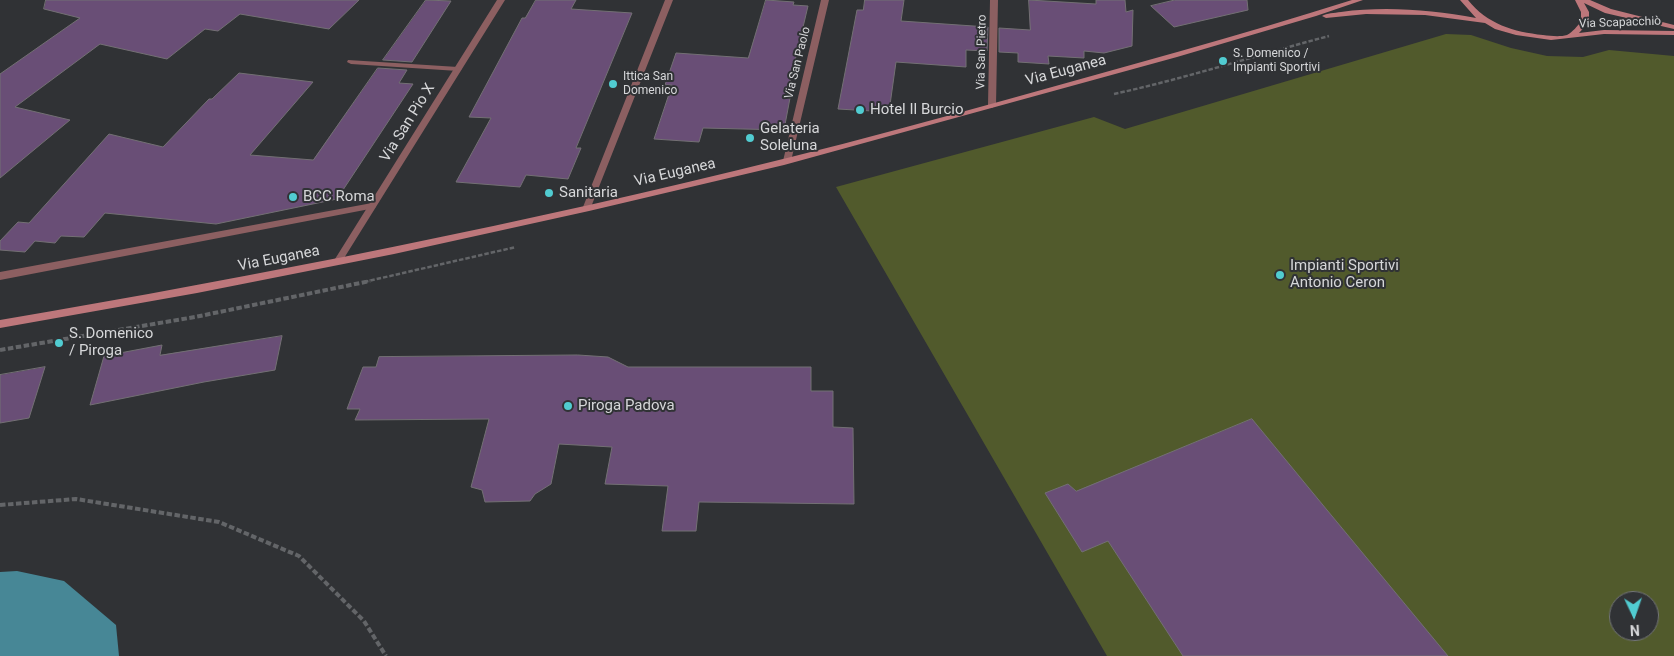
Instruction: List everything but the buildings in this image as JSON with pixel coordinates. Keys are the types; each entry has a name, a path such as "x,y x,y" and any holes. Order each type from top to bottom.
{"street":[{"name":"Via San Pio X","path":"338,261 501,0"},
{"path":"586,207 669,0"},
{"name":"Via San Paolo","path":"787,161 825,0"},
{"name":"Via San Pietro","path":"992,105 994,0"},
{"name":"Via Euganea","path":"0,324 132,302 338,261 787,161 1288,23 1359,0"},
{"name":"Via Euganea","path":"1464,0 1471,10 1484,21 1499,29 1526,36 1568,37"},
{"path":"1568,37 1585,22 1585,12 1579,0"},
{"name":"Via Scapacchiò","path":"1584,0 1608,11 1674,27"},
{"name":"Via Euganea","path":"1288,23 1344,13 1373,11 1440,13 1484,21"},
{"name":"Via Scapacchiò","path":"1568,37 1604,32 1674,33"},
{"path":"351,62 458,69"},
{"path":"0,276 372,206"}],"path":[{"path":"1107,96 1176,80 1256,55 1332,36"},
{"path":"0,350 121,332 320,292 521,245"},
{"path":"0,505 76,499 219,522 299,556 364,621 386,656"}],"green space":[{"name":"Impianti Sportivi Antonio Ceron","path":"1446,34 1471,35 1511,48 1547,56 1583,57 1609,50 1674,56 1674,656 1107,656 836,187 1094,117 1125,129"}],"water":[{"path":"17,571 64,581 116,625 119,656 0,656 0,572"}],"place":[{"name":"S. Domenico / Impianti Sportivi","path":"1223,61"},
{"name":"Ittica San Domenico","path":"613,84"},
{"name":"Hotel Il Burcio","path":"860,110"},
{"name":"Gelateria Soleluna","path":"750,138"},
{"name":"Sanitaria","path":"549,193"},
{"name":"BCC Roma","path":"293,197"},
{"name":"Impianti Sportivi Antonio Ceron","path":"1280,275"},
{"name":"S. Domenico / Piroga","path":"59,343"},
{"name":"Piroga Padova","path":"568,406"}]}
